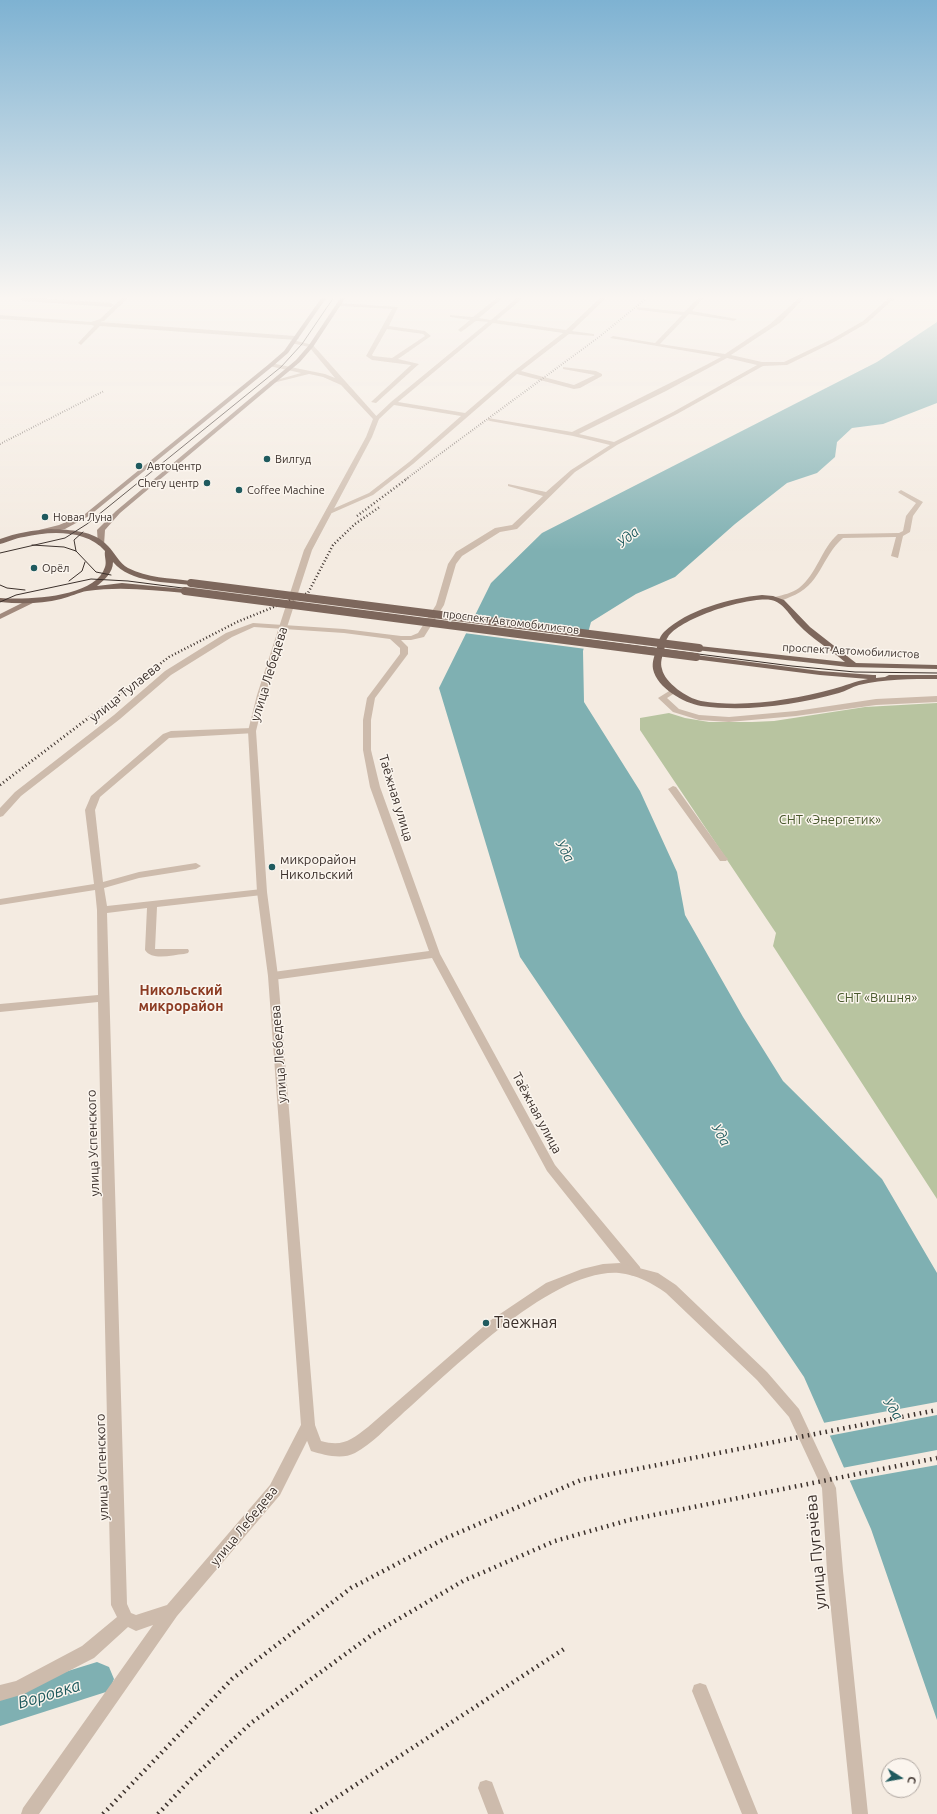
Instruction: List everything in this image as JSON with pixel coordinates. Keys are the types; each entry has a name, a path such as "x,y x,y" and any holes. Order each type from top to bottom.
{"main road":[{"path":"1,541 62,527 87,515 251,382"},
{"path":"101,543 100,530 118,512 272,382"},
{"path":"42,532 75,533 92,538 101,543"},
{"name":"проспект Автомобилистов","path":"101,543 118,564 127,571 148,577 790,660 853,665 937,666"},
{"path":"0,600 48,600 82,590 94,584 107,572 109,565 107,550"},
{"name":"проспект Автомобилистов","path":"82,590 122,585 185,591 820,673 896,678 937,676"},
{"path":"853,665 841,653 801,623 788,607 778,599 771,597 760,597 711,608 692,617 665,635 656,662 659,677 674,690 697,702 726,705 785,700 838,691 856,684 896,678"},
{"path":"0,617 33,601"},
{"path":"820,673 830,678 838,691"}],"street":[{"path":"338,382 344,385"},
{"path":"341,382 376,419"},
{"path":"374,402 396,382"},
{"name":"улица Лебедева","path":"29,1814 172,1611 275,1490 308,1425 274,976 262,892 252,731 261,695 284,627 290,601 308,550 315,535 330,512 369,437 376,419 393,402 418,382"},
{"path":"330,512 371,494 411,462 504,382"},
{"path":"550,382 578,387 588,382"},
{"path":"573,434 679,382"},
{"path":"510,485 548,495 573,471 615,444 644,428 675,414 731,382"},
{"path":"358,400 393,402 464,415"},
{"path":"490,419 573,434 615,444"},
{"path":"778,599 805,587 824,559 834,540 841,536 852,534 900,535 906,532 910,516 920,502 901,492"},
{"name":"улица Тулаева","path":"0,814 18,794 117,716 168,673 229,635 254,625 350,632 393,638 411,638 421,635 440,605 452,564 459,554 498,530 514,526 548,495"},
{"path":"895,556 900,535"},
{"name":"Таёжная улица","path":"393,638 404,647 404,654 381,688 371,698 367,720 366,750 375,787 435,954 551,1168 635,1271"},
{"path":"674,690 662,698 666,705 683,714 713,718 772,718 876,702 937,699"},
{"name":"улица Успенского","path":"126,1619 119,1605 102,910 90,810 96,796 166,736 171,734 252,731"},
{"path":"673,789 723,859"},
{"path":"0,902 99,886 139,875 196,866"},
{"path":"102,910 262,892"},
{"path":"152,904 150,950 153,953 184,951"},
{"path":"274,976 435,954"},
{"path":"0,1008 103,998"},
{"name":"улица Пугачёва","path":"308,1425 316,1446 331,1450 350,1448 373,1431 496,1324 551,1288 582,1274 603,1269 620,1268 653,1277 671,1289 762,1376 794,1413 829,1488 835,1571 860,1814"},
{"path":"0,1693 18,1688 88,1652 126,1619 136,1623 172,1611"},
{"path":"700,1691 750,1814"},
{"path":"486,1788 496,1814"}],"green space":[{"name":"СНТ «Энергетик»","path":"937,703 937,1199 773,946 776,933 640,730 640,718 669,713 685,718 709,722 774,721 865,707"}],"water":[{"name":"Уда","path":"838,382 937,382 937,403 883,424 852,428 837,442 835,457 817,473 787,483 735,524 675,577 636,594 591,622 583,651 584,702 640,791 677,872 685,915 743,1017 783,1081 882,1179 937,1273 937,1720 871,1529 804,1377 520,957 439,688 491,583 542,533"}],"pier":[{"path":"472,616 590,631 586,649 464,633"},
{"path":"937,1402 937,1415 828,1436 823,1423"},
{"path":"937,1450 937,1465 848,1481 842,1468"}],"waterway":[{"name":"Воровка","path":"0,1709 97,1679"}],"tram line":[{"path":"34,545 65,538 87,524 263,382"},
{"path":"76,551 74,540 83,532"},
{"path":"0,553 34,545"},
{"path":"34,545 64,547 76,551"},
{"path":"76,551 96,572 111,575"},
{"path":"69,581 82,571 85,562"},
{"path":"0,602 16,595 91,579 128,581 792,666 855,672 937,673"},
{"path":"0,585 7,588 25,590"}],"railway":[{"path":"406,479 538,382"},
{"path":"0,444 104,391"},
{"path":"357,516 408,478"},
{"path":"102,708 169,657 237,622 308,593 333,545 355,524 381,506"},
{"path":"0,785 103,707"},
{"path":"103,1814 232,1679 351,1588 446,1538 581,1480 937,1410"},
{"path":"158,1814 189,1781 251,1723 373,1634 463,1581 555,1541 629,1520 937,1458"},
{"path":"311,1814 567,1647"}],"place":[{"name":"Вилгуд","path":"267,459"},
{"name":"Автоцентр","path":"139,466"},
{"name":"Chery центр","path":"207,483"},
{"name":"Coffee Machine","path":"239,490"},
{"name":"Новая Луна","path":"45,517"},
{"name":"Орёл","path":"34,568"},
{"name":"микрорайон Никольский","path":"272,867"},
{"name":"Таежная","path":"486,1323"}],"district":[{"name":"Никольский микрорайон","path":"181,998"}],"park label":[{"name":"СНТ «Вишня»","path":"877,998"}]}
